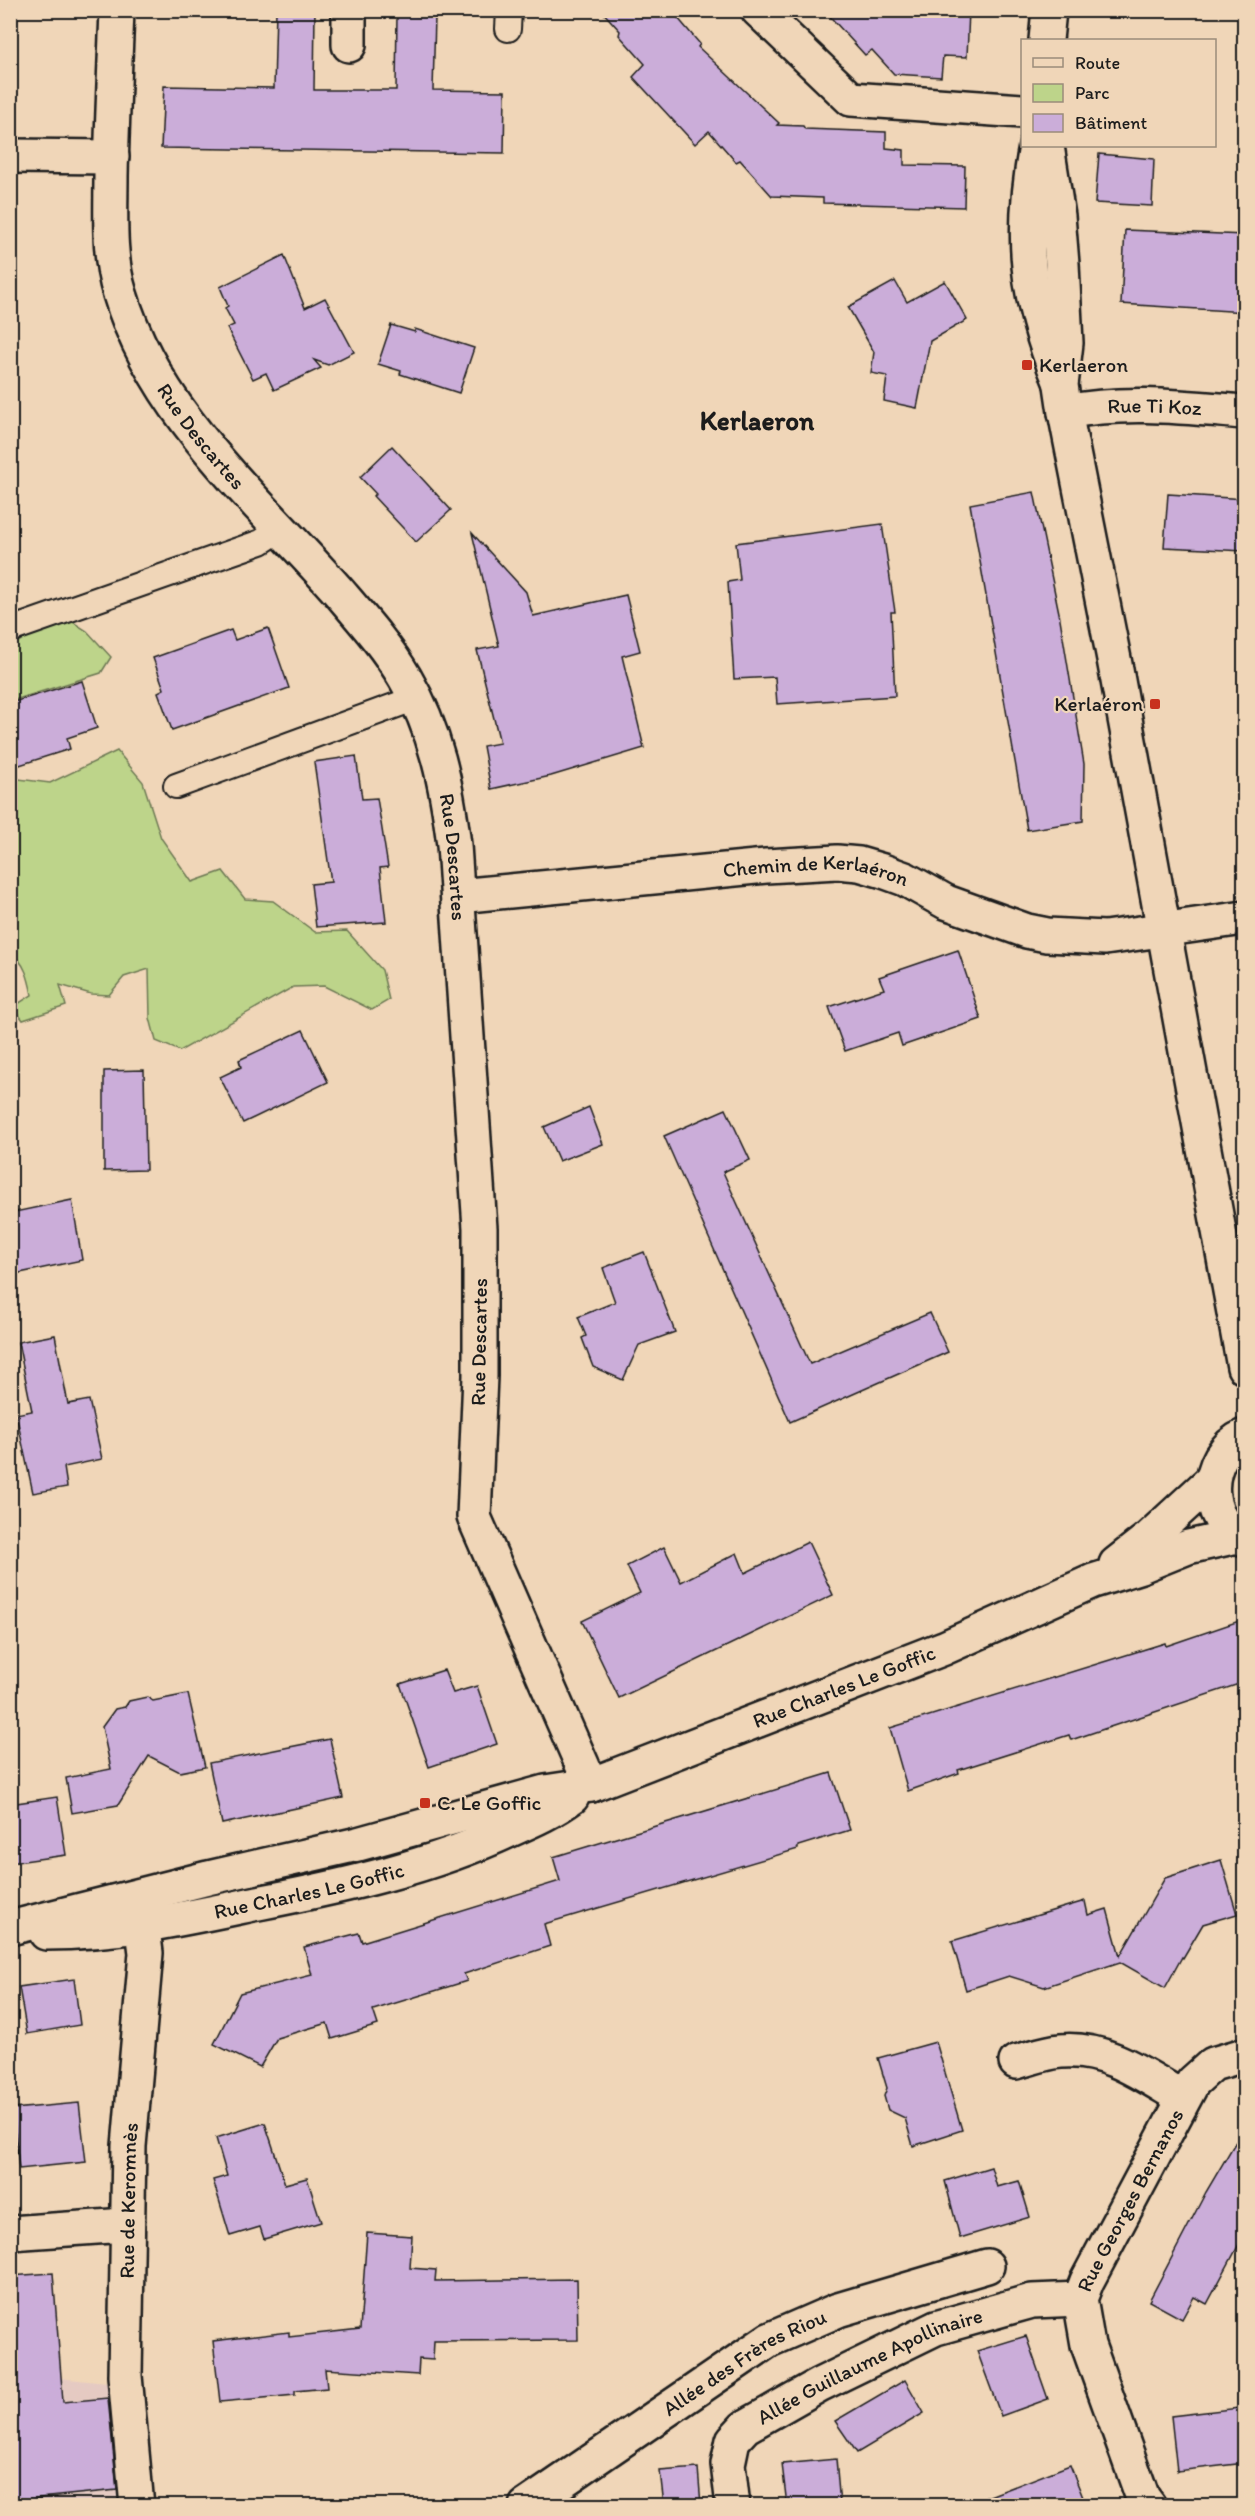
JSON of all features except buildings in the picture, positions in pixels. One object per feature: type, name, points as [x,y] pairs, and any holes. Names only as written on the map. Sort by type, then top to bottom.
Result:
[{"type":"street","name":"Rue Descartes","points":[[117,10],[111,236],[119,291],[136,339],[158,381],[181,415],[364,622],[392,658],[416,698],[436,746],[449,802],[458,896],[480,1228],[481,1364],[474,1517],[591,1785]]},
{"type":"street","points":[[349,10],[349,45]]},
{"type":"street","points":[[758,10],[851,99],[1021,111]]},
{"type":"street","points":[[1047,39],[1048,10]]},
{"type":"street","points":[[1036,147],[1027,203],[1028,270],[1036,316],[1063,399],[1114,659],[1162,931],[1245,1367]]},
{"type":"street","points":[[1047,147],[1058,216],[1065,321],[1063,399]]},
{"type":"street","points":[[10,156],[112,157]]},
{"type":"street","name":"Rue Ti Koz","points":[[1063,399],[1093,406],[1139,404],[1245,412]]},
{"type":"street","name":"Chemin de Kerlaéron","points":[[458,896],[766,866],[837,862],[859,864],[883,871],[905,879],[946,902],[1027,931],[1072,938],[1105,938],[1245,918]]},
{"type":"street","points":[[1241,1538],[1220,1516],[1213,1502],[1212,1480],[1220,1458],[1229,1446],[1245,1436]]},
{"type":"street","name":"Rue Charles Le Goffic","points":[[1093,1581],[1149,1539],[1212,1480]]},
{"type":"street","name":"Rue Charles Le Goffic","points":[[10,1933],[79,1933],[358,1844],[545,1792],[591,1785],[944,1648],[1028,1613],[1093,1581],[1141,1566],[1188,1547],[1241,1538]]},
{"type":"street","name":"Rue Charles Le Goffic","points":[[10,1928],[141,1912]]},
{"type":"street","name":"Rue de Keromnès","points":[[137,2505],[125,2376],[126,2224],[129,2146],[146,1953],[141,1912]]},
{"type":"street","name":"Rue Georges Bernanos","points":[[1016,2062],[1058,2051],[1072,2050],[1101,2054],[1183,2098]]},
{"type":"street","name":"Rue Georges Bernanos","points":[[1149,2505],[1143,2498],[1088,2345],[1080,2299],[1087,2281],[1193,2082],[1213,2064],[1245,2055]]},
{"type":"street","points":[[10,2233],[126,2224]]},
{"type":"street","name":"Allée des Frères Riou","points":[[525,2505],[769,2340],[838,2310],[987,2266]]},
{"type":"street","name":"Allée Guillaume Apollinaire","points":[[733,2505],[728,2463],[733,2440],[745,2427],[819,2385],[936,2328],[1032,2301],[1080,2299]]},
{"type":"lane","points":[[10,630],[261,542],[281,529]]},
{"type":"lane","points":[[176,786],[416,698]]},
{"type":"shaded area","points":[[10,2373],[107,2383],[120,2505],[11,2505]]},
{"type":"green space","points":[[65,617],[87,631],[111,657],[101,673],[11,701],[11,634]]},
{"type":"green space","points":[[117,751],[143,782],[161,838],[192,882],[223,871],[245,899],[273,901],[315,932],[347,931],[382,970],[389,1000],[372,1010],[324,986],[293,987],[180,1051],[156,1041],[150,1018],[149,969],[124,977],[109,995],[91,994],[60,985],[66,1006],[23,1020],[13,1007],[32,995],[23,966],[11,954],[11,778],[50,783]]},
{"type":"place","name":"Kerlaeron","points":[[1027,365]]},
{"type":"place","name":"Kerlaéron","points":[[1155,704]]},
{"type":"place","name":"C. Le Goffic","points":[[425,1803]]},
{"type":"district","name":"Kerlaeron","points":[[757,421]]}]
